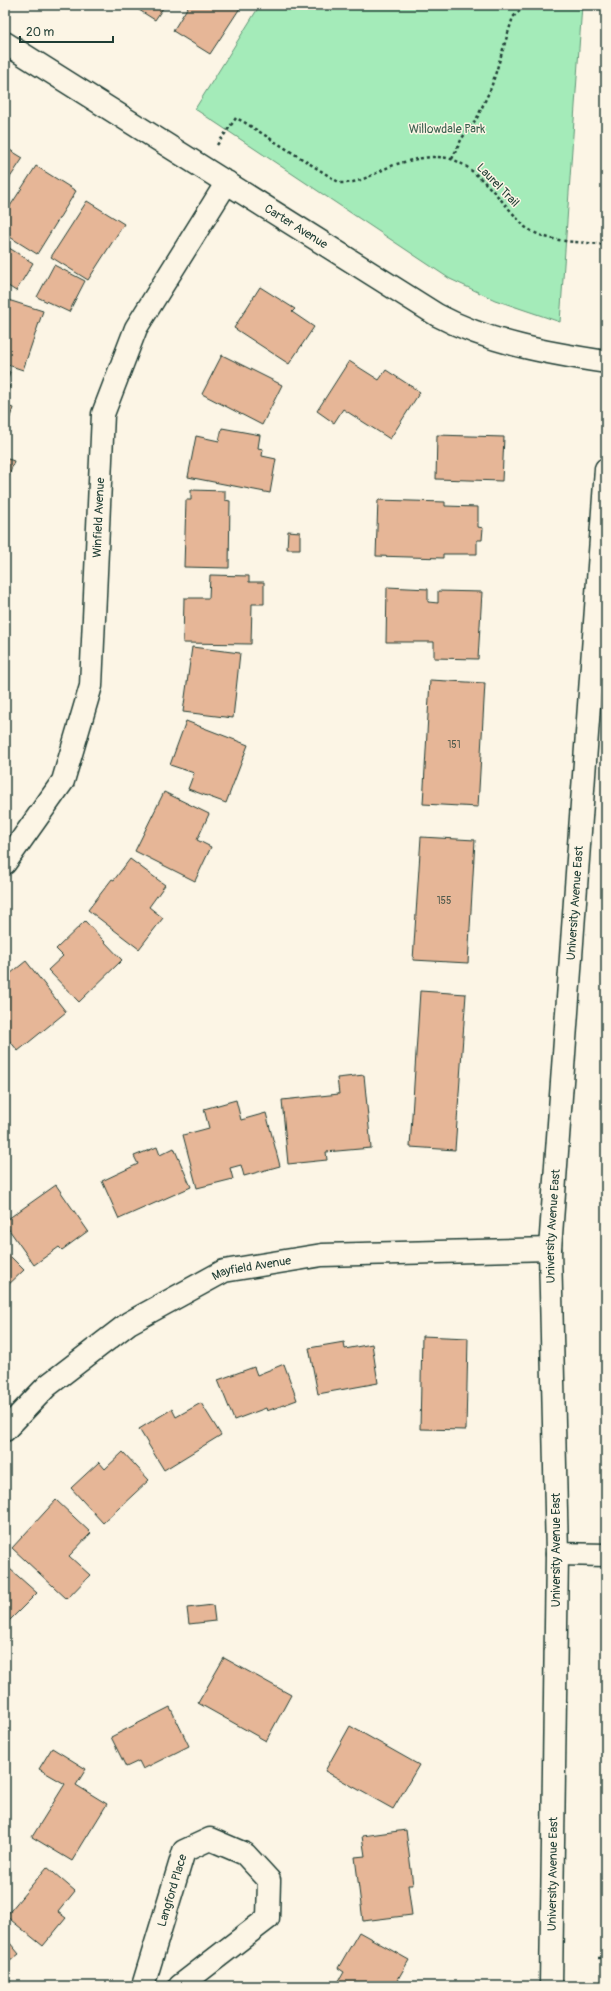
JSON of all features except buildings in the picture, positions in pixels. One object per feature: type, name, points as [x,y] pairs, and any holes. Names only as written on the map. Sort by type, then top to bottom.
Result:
[{"type":"street","name":"Carter Avenue","points":[[5,43],[437,315],[461,328],[497,341],[556,354],[606,362]]},
{"type":"street","name":"Winfield Avenue","points":[[5,863],[63,781],[91,686],[103,414],[136,328],[227,182]]},
{"type":"street","name":"University Avenue East","points":[[551,1986],[557,1554],[550,1249],[606,469]]},
{"type":"street","name":"Mayfield Avenue","points":[[5,1430],[47,1386],[129,1323],[224,1272],[322,1255],[550,1249]]},
{"type":"street","points":[[557,1554],[606,1555]]},
{"type":"street","name":"Langford Place","points":[[142,1986],[184,1851],[210,1839],[245,1854],[269,1880],[268,1918],[180,1986]]},
{"type":"path","points":[[452,159],[462,138],[477,118],[491,88],[513,17],[526,5]]},
{"type":"path","name":"Laurel Trail","points":[[217,146],[236,118],[340,183],[354,183],[396,164],[428,157],[452,159],[475,171],[525,227],[533,233],[552,240],[606,244]]},
{"type":"path","points":[[598,1958],[606,1958]]},
{"type":"green space","name":"Willowdale Park","points":[[260,5],[582,5],[560,322],[495,300],[450,279],[195,109]]}]
